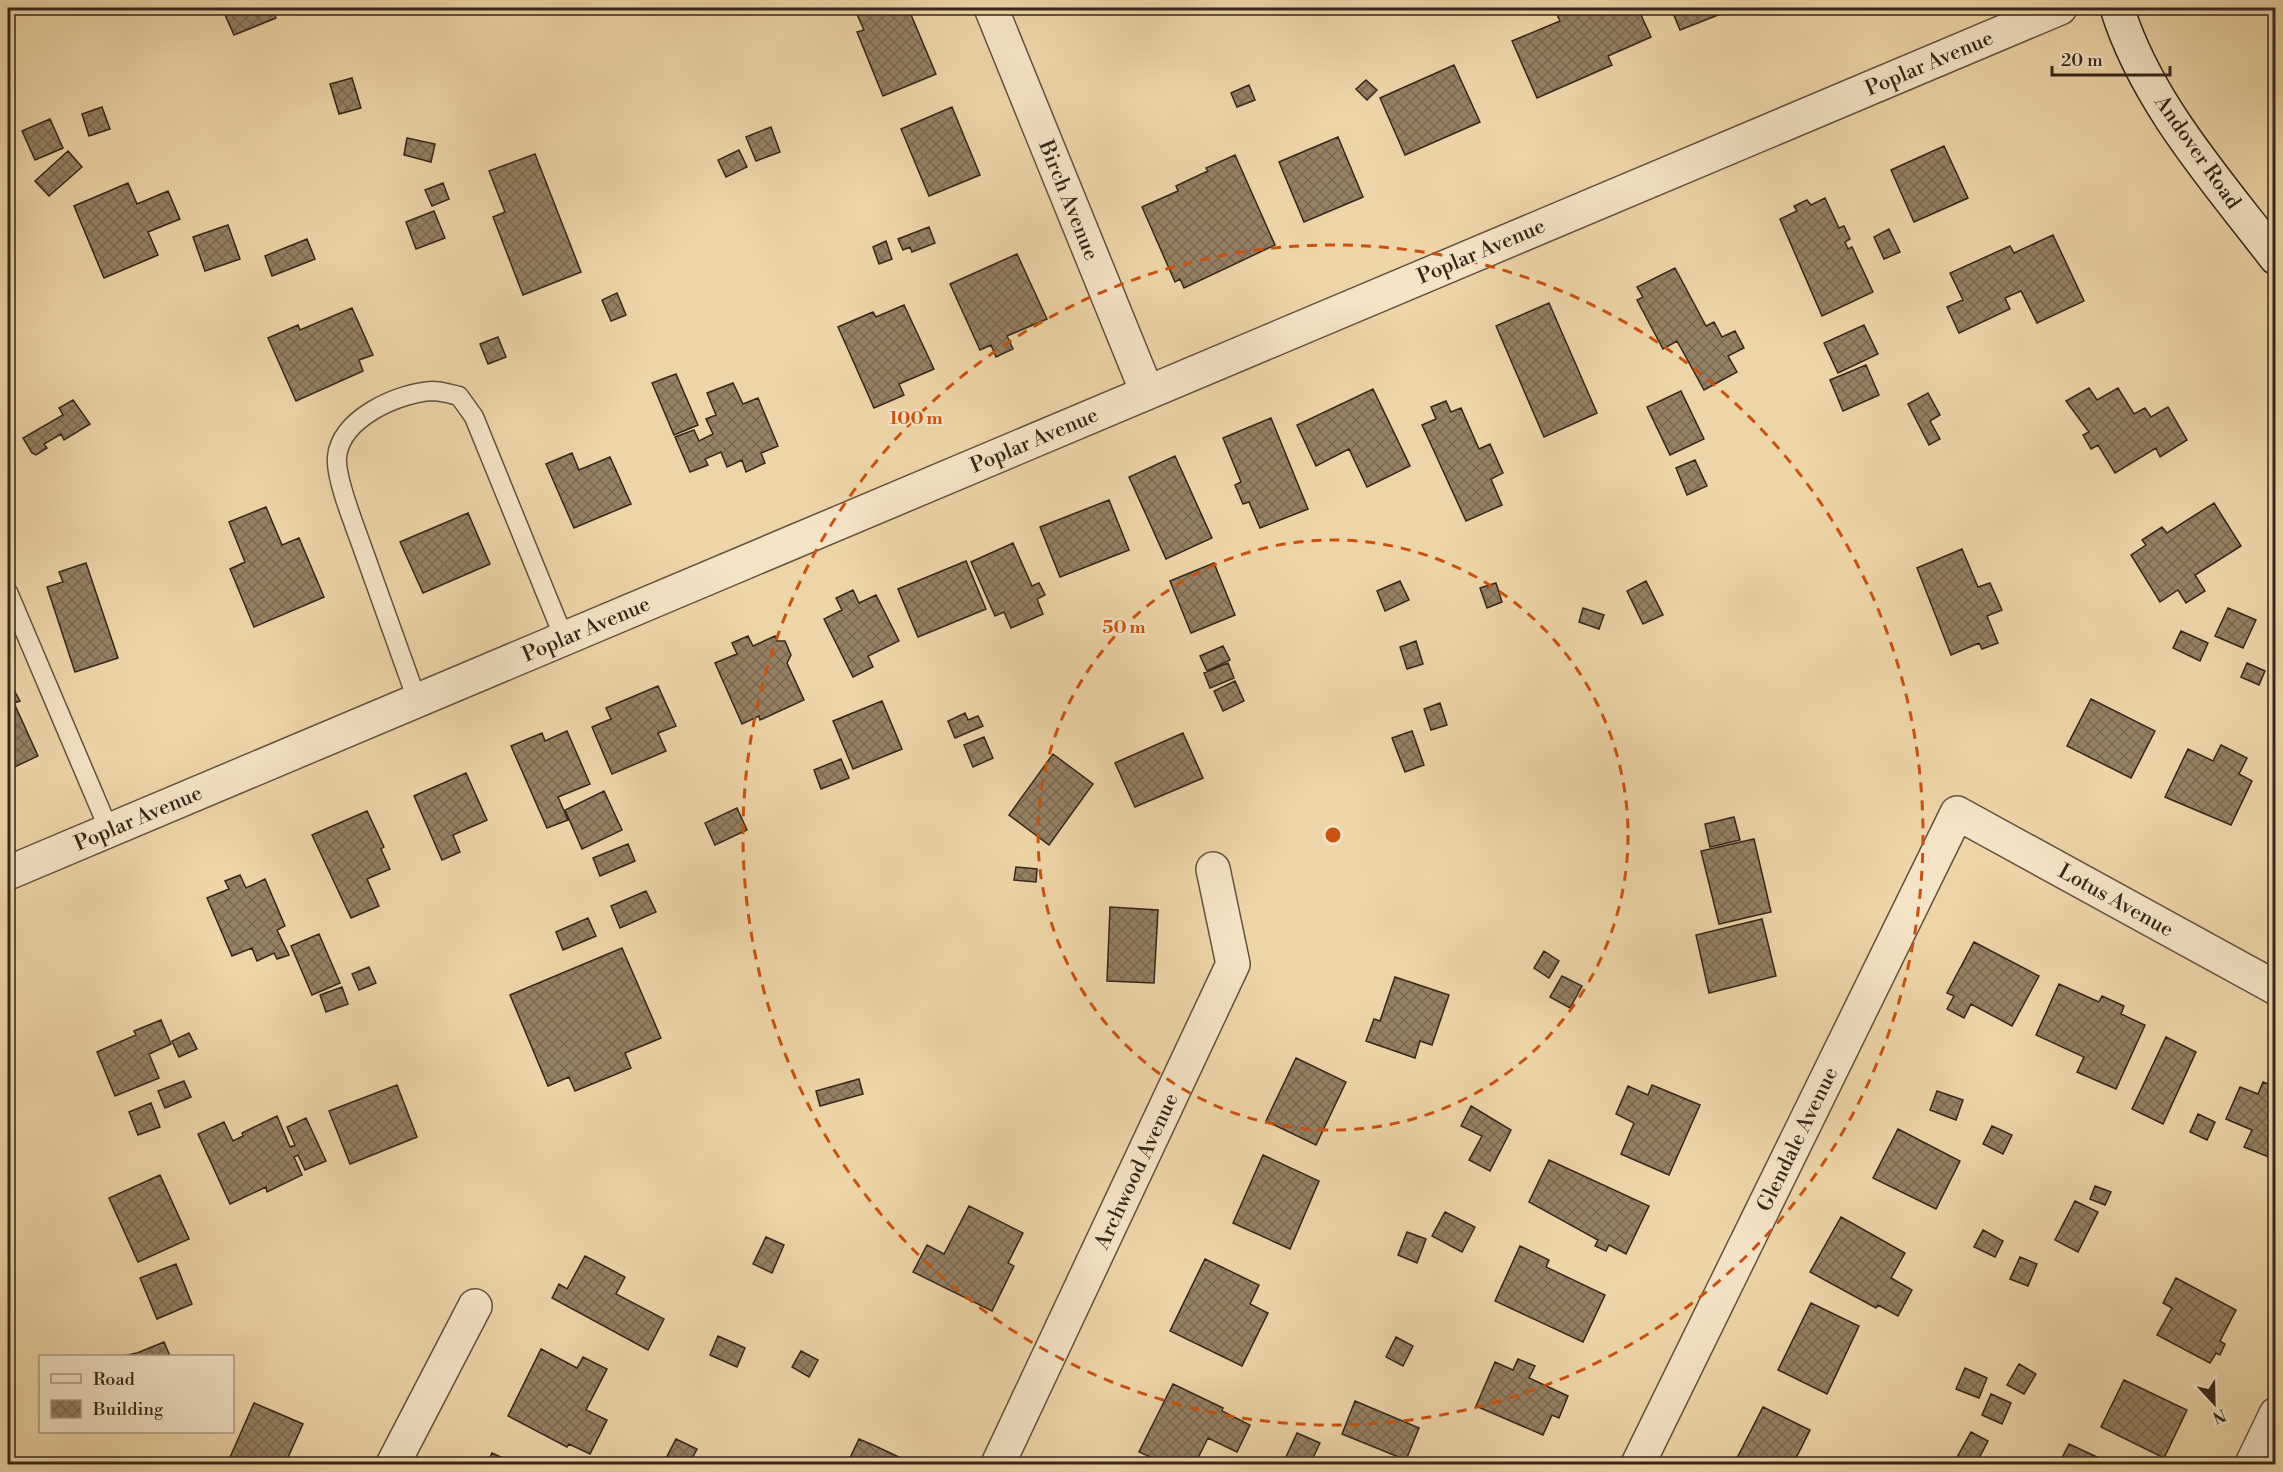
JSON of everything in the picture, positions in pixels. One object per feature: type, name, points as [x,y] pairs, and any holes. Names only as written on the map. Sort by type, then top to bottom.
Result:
[{"type":"street","name":"Birch Avenue","points":[[991,8],[1147,392]]},
{"type":"street","name":"Poplar Avenue","points":[[8,873],[2060,8]]},
{"type":"street","name":"Andover Road","points":[[2117,8],[2142,68],[2170,116],[2276,258]]},
{"type":"street","name":"Lotus Avenue","points":[[1957,813],[2276,988]]},
{"type":"street","name":"Glendale Avenue","points":[[1638,1464],[1957,813]]},
{"type":"street","name":"Archwood Avenue","points":[[998,1464],[1233,964],[1213,869]]},
{"type":"street","points":[[393,1464],[475,1306]]},
{"type":"street","points":[[2252,1464],[2276,1414]]},
{"type":"lane","points":[[417,700],[345,499],[337,457],[352,428],[363,416],[385,404],[410,394],[434,391],[459,396],[474,417],[564,639]]},
{"type":"lane","points":[[8,592],[109,830]]},
{"type":"building","points":[[222,8],[272,8],[276,18],[234,35]]},
{"type":"building","points":[[854,8],[901,8],[903,12],[909,10],[936,74],[883,96],[857,32],[864,30]]},
{"type":"building","points":[[1554,8],[1638,8],[1651,37],[1608,56],[1612,65],[1537,98],[1512,41],[1560,21]]},
{"type":"building","points":[[1671,8],[1736,8],[1680,30]]},
{"type":"building","points":[[1454,65],[1480,122],[1405,155],[1380,98]]},
{"type":"building","points":[[352,78],[361,108],[339,114],[330,84]]},
{"type":"building","points":[[1366,80],[1377,90],[1367,100],[1356,89]]},
{"type":"building","points":[[1249,85],[1255,100],[1237,107],[1231,93]]},
{"type":"building","points":[[102,107],[110,129],[89,136],[82,114]]},
{"type":"building","points":[[952,107],[980,175],[929,196],[901,129]]},
{"type":"building","points":[[50,119],[63,148],[35,160],[22,131]]},
{"type":"building","points":[[771,127],[780,152],[756,161],[746,137]]},
{"type":"building","points":[[1338,137],[1363,197],[1304,222],[1279,162]]},
{"type":"building","points":[[407,138],[435,144],[431,162],[404,155]]},
{"type":"building","points":[[1944,146],[1968,198],[1914,222],[1891,170]]},
{"type":"building","points":[[739,150],[747,167],[726,177],[718,160]]},
{"type":"building","points":[[68,151],[82,167],[49,196],[35,181]]},
{"type":"building","points":[[535,154],[581,272],[523,295],[493,217],[505,212],[489,171]]},
{"type":"building","points":[[1235,155],[1275,245],[1184,288],[1180,279],[1175,282],[1142,207],[1178,191],[1176,186],[1208,171],[1206,168]]},
{"type":"building","points":[[128,183],[137,204],[168,191],[180,219],[148,232],[158,255],[104,278],[74,206]]},
{"type":"building","points":[[443,183],[449,199],[432,206],[425,190]]},
{"type":"building","points":[[1825,198],[1839,228],[1844,226],[1850,239],[1845,242],[1848,249],[1852,247],[1873,292],[1822,316],[1780,219],[1797,211],[1794,206],[1807,200],[1811,205]]},
{"type":"building","points":[[434,211],[445,238],[416,249],[406,222]]},
{"type":"building","points":[[228,225],[240,259],[205,271],[193,237]]},
{"type":"building","points":[[929,227],[935,243],[912,252],[910,247],[903,250],[898,239]]},
{"type":"building","points":[[1889,229],[1900,252],[1884,259],[1874,237]]},
{"type":"building","points":[[2053,235],[2084,301],[2037,323],[2021,291],[2005,298],[2010,309],[1959,333],[1947,307],[1963,300],[1950,273],[2010,246],[2014,253]]},
{"type":"building","points":[[307,239],[315,259],[272,276],[265,256]]},
{"type":"building","points":[[886,241],[892,259],[879,264],[873,247]]},
{"type":"building","points":[[1017,254],[1047,319],[1007,336],[1013,349],[996,357],[991,345],[980,350],[950,284]]},
{"type":"building","points":[[1675,268],[1706,326],[1714,322],[1722,337],[1735,331],[1744,348],[1728,356],[1737,372],[1704,390],[1677,341],[1663,349],[1637,300],[1643,297],[1637,287]]},
{"type":"building","points":[[617,293],[626,315],[611,321],[602,300]]},
{"type":"building","points":[[1549,303],[1597,413],[1544,437],[1496,326]]},
{"type":"building","points":[[904,305],[934,369],[899,384],[904,395],[874,408],[838,327],[873,312],[876,317]]},
{"type":"building","points":[[352,308],[373,355],[359,360],[363,371],[296,401],[268,338],[298,325],[300,330]]},
{"type":"building","points":[[1864,325],[1878,354],[1838,373],[1824,343]]},
{"type":"building","points":[[498,337],[506,357],[488,364],[480,344]]},
{"type":"building","points":[[1866,365],[1879,395],[1843,411],[1830,380]]},
{"type":"building","points":[[676,374],[698,425],[674,435],[652,383]]},
{"type":"building","points":[[733,383],[743,404],[758,398],[778,446],[761,453],[765,463],[746,472],[742,460],[727,467],[721,452],[705,459],[708,465],[690,472],[675,437],[694,430],[699,441],[713,434],[706,419],[716,415],[707,393]]},
{"type":"building","points":[[2089,388],[2097,400],[2118,388],[2134,414],[2145,408],[2151,417],[2168,407],[2187,440],[2160,457],[2156,448],[2115,473],[2098,445],[2091,449],[2083,435],[2089,432],[2066,401]]},
{"type":"building","points":[[1373,389],[1410,466],[1367,487],[1349,449],[1316,466],[1297,425]]},
{"type":"building","points":[[1681,391],[1704,439],[1670,455],[1647,407]]},
{"type":"building","points":[[1928,393],[1940,415],[1930,421],[1940,439],[1929,445],[1908,404]]},
{"type":"building","points":[[73,400],[90,424],[64,440],[61,434],[44,444],[47,448],[36,455],[32,453],[23,438],[63,415],[59,408]]},
{"type":"building","points":[[1446,401],[1451,412],[1461,408],[1479,449],[1490,444],[1503,473],[1491,479],[1502,505],[1466,521],[1422,425],[1436,419],[1431,407]]},
{"type":"building","points":[[1271,418],[1308,509],[1260,528],[1249,502],[1243,504],[1235,485],[1241,482],[1223,438]]},
{"type":"building","points":[[572,453],[579,470],[610,457],[631,504],[574,528],[546,464]]},
{"type":"building","points":[[1175,456],[1212,538],[1166,559],[1129,477]]},
{"type":"building","points":[[1695,460],[1707,486],[1687,495],[1676,468]]},
{"type":"building","points":[[1109,500],[1129,550],[1060,577],[1040,527]]},
{"type":"building","points":[[2214,503],[2241,546],[2195,575],[2205,591],[2186,603],[2178,590],[2160,602],[2131,555],[2146,545],[2142,540],[2162,527],[2167,533]]},
{"type":"building","points":[[266,507],[282,545],[299,538],[324,597],[254,627],[230,569],[245,562],[229,522]]},
{"type":"building","points":[[468,513],[490,564],[423,593],[400,542]]},
{"type":"building","points":[[1013,543],[1032,586],[1039,583],[1045,595],[1037,599],[1043,614],[1011,628],[1004,612],[995,616],[971,562]]},
{"type":"building","points":[[1962,549],[1978,587],[1990,583],[2002,610],[1987,616],[1998,643],[1982,649],[1979,643],[1951,655],[1917,568]]},
{"type":"building","points":[[966,561],[986,609],[918,637],[898,589]]},
{"type":"building","points":[[86,563],[118,658],[75,672],[47,587],[63,582],[59,572]]},
{"type":"building","points":[[1214,563],[1235,615],[1191,633],[1170,581]]},
{"type":"building","points":[[1400,581],[1409,600],[1385,611],[1377,591]]},
{"type":"building","points":[[1646,581],[1663,615],[1643,624],[1627,591]]},
{"type":"building","points":[[1496,583],[1502,602],[1487,608],[1480,588]]},
{"type":"building","points":[[853,590],[859,603],[876,595],[899,641],[868,656],[873,667],[853,677],[824,619],[842,610],[836,598]]},
{"type":"building","points":[[1583,608],[1604,615],[1599,629],[1579,622]]},
{"type":"building","points":[[2228,608],[2256,620],[2243,648],[2215,636]]},
{"type":"building","points":[[2181,631],[2208,643],[2200,661],[2173,648]]},
{"type":"building","points":[[748,636],[753,646],[775,636],[777,641],[785,641],[791,655],[787,663],[804,700],[760,720],[759,716],[742,724],[715,663],[737,654],[732,643]]},
{"type":"building","points":[[1416,641],[1423,664],[1407,669],[1400,647]]},
{"type":"building","points":[[1223,646],[1230,660],[1207,671],[1200,656]]},
{"type":"building","points":[[1228,663],[1234,678],[1210,688],[1204,673]]},
{"type":"building","points":[[2247,663],[2265,671],[2259,685],[2241,677]]},
{"type":"building","points":[[1235,681],[1244,701],[1223,711],[1214,691]]},
{"type":"building","points":[[658,686],[676,726],[658,733],[666,751],[612,774],[592,727],[611,719],[606,708]]},
{"type":"building","points":[[8,689],[10,694],[15,692],[20,701],[14,703],[38,756],[8,770]]},
{"type":"building","points":[[2091,699],[2155,731],[2131,778],[2067,746]]},
{"type":"building","points":[[882,701],[902,749],[853,769],[833,721]]},
{"type":"building","points":[[1440,703],[1447,725],[1431,730],[1424,709]]},
{"type":"building","points":[[965,713],[968,720],[978,716],[983,726],[955,738],[948,721]]},
{"type":"building","points":[[567,731],[590,784],[558,797],[568,820],[547,828],[511,746],[542,733],[545,741]]},
{"type":"building","points":[[1412,731],[1424,765],[1405,772],[1392,738]]},
{"type":"building","points":[[1183,733],[1203,778],[1135,807],[1115,763]]},
{"type":"building","points":[[984,737],[993,758],[973,767],[964,745]]},
{"type":"building","points":[[2221,745],[2247,758],[2239,774],[2252,781],[2231,825],[2165,797],[2188,749],[2213,761]]},
{"type":"building","points":[[1053,754],[1093,784],[1049,845],[1009,815]]},
{"type":"building","points":[[841,759],[849,778],[821,789],[814,770]]},
{"type":"building","points":[[466,773],[487,820],[453,835],[460,852],[442,860],[414,796]]},
{"type":"building","points":[[604,791],[622,830],[582,849],[565,810]]},
{"type":"building","points":[[737,808],[747,830],[715,845],[705,823]]},
{"type":"building","points":[[367,811],[384,847],[381,849],[390,869],[367,879],[379,906],[351,918],[312,835]]},
{"type":"building","points":[[1734,817],[1740,840],[1710,847],[1705,824]]},
{"type":"building","points":[[1754,839],[1771,912],[1719,924],[1701,851]]},
{"type":"building","points":[[628,844],[635,861],[600,876],[593,858]]},
{"type":"building","points":[[1016,867],[1037,869],[1036,882],[1014,880]]},
{"type":"building","points":[[240,875],[246,888],[265,879],[285,926],[277,930],[289,955],[277,959],[274,953],[257,961],[252,948],[232,956],[207,898],[229,889],[225,881]]},
{"type":"building","points":[[646,891],[656,912],[620,928],[611,906]]},
{"type":"building","points":[[1110,907],[1158,910],[1154,983],[1107,981]]},
{"type":"building","points":[[588,918],[596,936],[563,950],[556,932]]},
{"type":"building","points":[[1762,919],[1776,976],[1709,993],[1696,935]]},
{"type":"building","points":[[319,934],[340,983],[312,995],[291,946]]},
{"type":"building","points":[[1974,942],[2039,976],[2012,1026],[1971,1004],[1964,1018],[1947,1009],[1954,996],[1947,993]]},
{"type":"building","points":[[622,948],[661,1038],[625,1053],[631,1068],[575,1091],[569,1077],[548,1086],[510,995]]},
{"type":"building","points":[[1544,951],[1559,961],[1549,978],[1534,968]]},
{"type":"building","points":[[369,967],[376,983],[359,990],[352,974]]},
{"type":"building","points":[[1562,976],[1582,986],[1570,1008],[1550,997]]},
{"type":"building","points":[[1395,977],[1449,995],[1432,1045],[1420,1041],[1415,1058],[1366,1041],[1374,1019],[1380,1021]]},
{"type":"building","points":[[2059,984],[2099,1002],[2102,996],[2124,1006],[2121,1014],[2145,1025],[2116,1089],[2077,1072],[2084,1057],[2036,1035]]},
{"type":"building","points":[[342,987],[348,1004],[326,1012],[320,995]]},
{"type":"building","points":[[161,1020],[171,1044],[149,1054],[159,1078],[115,1096],[97,1052],[136,1035],[134,1031]]},
{"type":"building","points":[[189,1033],[197,1049],[179,1057],[172,1041]]},
{"type":"building","points":[[2166,1037],[2196,1052],[2163,1124],[2132,1109]]},
{"type":"building","points":[[1296,1058],[1346,1082],[1316,1145],[1266,1121]]},
{"type":"building","points":[[859,1079],[863,1094],[820,1106],[816,1091]]},
{"type":"building","points":[[184,1081],[191,1097],[165,1108],[158,1091]]},
{"type":"building","points":[[2263,1082],[2276,1087],[2276,1160],[2244,1147],[2252,1130],[2226,1119],[2240,1087],[2258,1094]]},
{"type":"building","points":[[397,1085],[417,1137],[350,1164],[329,1111]]},
{"type":"building","points":[[1652,1085],[1700,1105],[1669,1175],[1621,1154],[1634,1123],[1616,1114],[1628,1086],[1648,1095]]},
{"type":"building","points":[[1937,1091],[1963,1100],[1956,1120],[1930,1110]]},
{"type":"building","points":[[151,1103],[160,1127],[138,1135],[129,1112]]},
{"type":"building","points":[[1471,1106],[1511,1130],[1490,1171],[1469,1160],[1482,1136],[1461,1126]]},
{"type":"building","points":[[2198,1114],[2215,1122],[2207,1140],[2190,1132]]},
{"type":"building","points":[[277,1116],[290,1147],[295,1145],[287,1127],[306,1118],[326,1161],[305,1170],[298,1155],[294,1157],[302,1175],[267,1192],[266,1187],[230,1204],[198,1134],[224,1122],[233,1141],[243,1136],[242,1133]]},
{"type":"building","points":[[1992,1126],[2012,1135],[2003,1154],[1983,1144]]},
{"type":"building","points":[[1898,1129],[1960,1161],[1936,1209],[1873,1178]]},
{"type":"building","points":[[1263,1155],[1319,1181],[1290,1249],[1233,1223]]},
{"type":"building","points":[[1549,1160],[1649,1206],[1626,1254],[1609,1245],[1606,1251],[1595,1246],[1598,1240],[1529,1202]]},
{"type":"building","points":[[160,1175],[189,1239],[138,1262],[109,1198]]},
{"type":"building","points":[[2095,1186],[2111,1192],[2105,1205],[2090,1199]]},
{"type":"building","points":[[2075,1201],[2098,1212],[2078,1252],[2055,1240]]},
{"type":"building","points":[[969,1206],[1023,1233],[1008,1263],[1014,1266],[992,1311],[913,1272],[927,1245],[944,1254]]},
{"type":"building","points":[[1445,1212],[1475,1227],[1462,1252],[1432,1236]]},
{"type":"building","points":[[1841,1217],[1905,1253],[1891,1278],[1912,1290],[1898,1316],[1878,1305],[1876,1308],[1810,1272]]},
{"type":"building","points":[[1983,1230],[2003,1241],[1995,1257],[1974,1247]]},
{"type":"building","points":[[1407,1232],[1426,1239],[1417,1263],[1398,1255]]},
{"type":"building","points":[[766,1237],[784,1245],[772,1273],[753,1264]]},
{"type":"building","points":[[1520,1246],[1549,1260],[1546,1267],[1605,1295],[1583,1342],[1495,1301]]},
{"type":"building","points":[[585,1256],[625,1277],[616,1294],[664,1319],[648,1350],[552,1298],[559,1284],[567,1289]]},
{"type":"building","points":[[2020,1257],[2037,1264],[2028,1286],[2010,1279]]},
{"type":"building","points":[[1205,1259],[1259,1285],[1250,1304],[1268,1313],[1242,1366],[1170,1331]]},
{"type":"building","points":[[176,1264],[192,1304],[157,1319],[140,1278]]},
{"type":"building","points":[[2176,1278],[2236,1310],[2220,1341],[2225,1344],[2220,1355],[2216,1353],[2210,1363],[2157,1335],[2172,1308],[2163,1303]]},
{"type":"building","points":[[1811,1303],[1859,1326],[1827,1394],[1778,1370]]},
{"type":"building","points":[[718,1336],[745,1348],[737,1367],[710,1355]]},
{"type":"building","points":[[1396,1337],[1413,1346],[1403,1366],[1386,1357]]},
{"type":"building","points":[[164,1342],[170,1355],[128,1355]]},
{"type":"building","points":[[541,1349],[577,1368],[583,1357],[607,1369],[586,1410],[607,1420],[590,1454],[569,1444],[567,1447],[508,1416]]},
{"type":"building","points":[[801,1351],[818,1360],[809,1377],[792,1367]]},
{"type":"building","points":[[1518,1359],[1535,1366],[1529,1378],[1568,1396],[1559,1418],[1552,1415],[1543,1435],[1476,1406],[1495,1362],[1513,1370]]},
{"type":"building","points":[[2019,1364],[2036,1374],[2024,1394],[2007,1385]]},
{"type":"building","points":[[1965,1368],[1987,1378],[1979,1398],[1956,1389]]},
{"type":"building","points":[[2124,1380],[2187,1410],[2164,1458],[2101,1427]]},
{"type":"building","points":[[1173,1384],[1223,1408],[1222,1411],[1250,1425],[1237,1452],[1208,1438],[1195,1464],[1166,1464],[1139,1452]]},
{"type":"building","points":[[1991,1394],[2011,1403],[2002,1424],[1982,1415]]},
{"type":"building","points":[[1355,1401],[1419,1428],[1406,1460],[1342,1434]]},
{"type":"building","points":[[254,1403],[303,1424],[285,1464],[227,1464]]},
{"type":"building","points":[[1763,1407],[1810,1430],[1793,1464],[1734,1464]]},
{"type":"building","points":[[1971,1432],[1988,1441],[1976,1464],[1962,1464],[1955,1461]]},
{"type":"building","points":[[1297,1433],[1320,1443],[1310,1464],[1298,1464],[1285,1459]]},
{"type":"building","points":[[676,1439],[697,1449],[689,1464],[663,1464]]},
{"type":"building","points":[[859,1439],[873,1445],[914,1464],[847,1464]]},
{"type":"building","points":[[2069,1444],[2112,1464],[2059,1464]]},
{"type":"building","points":[[492,1453],[516,1464],[487,1464]]}]
